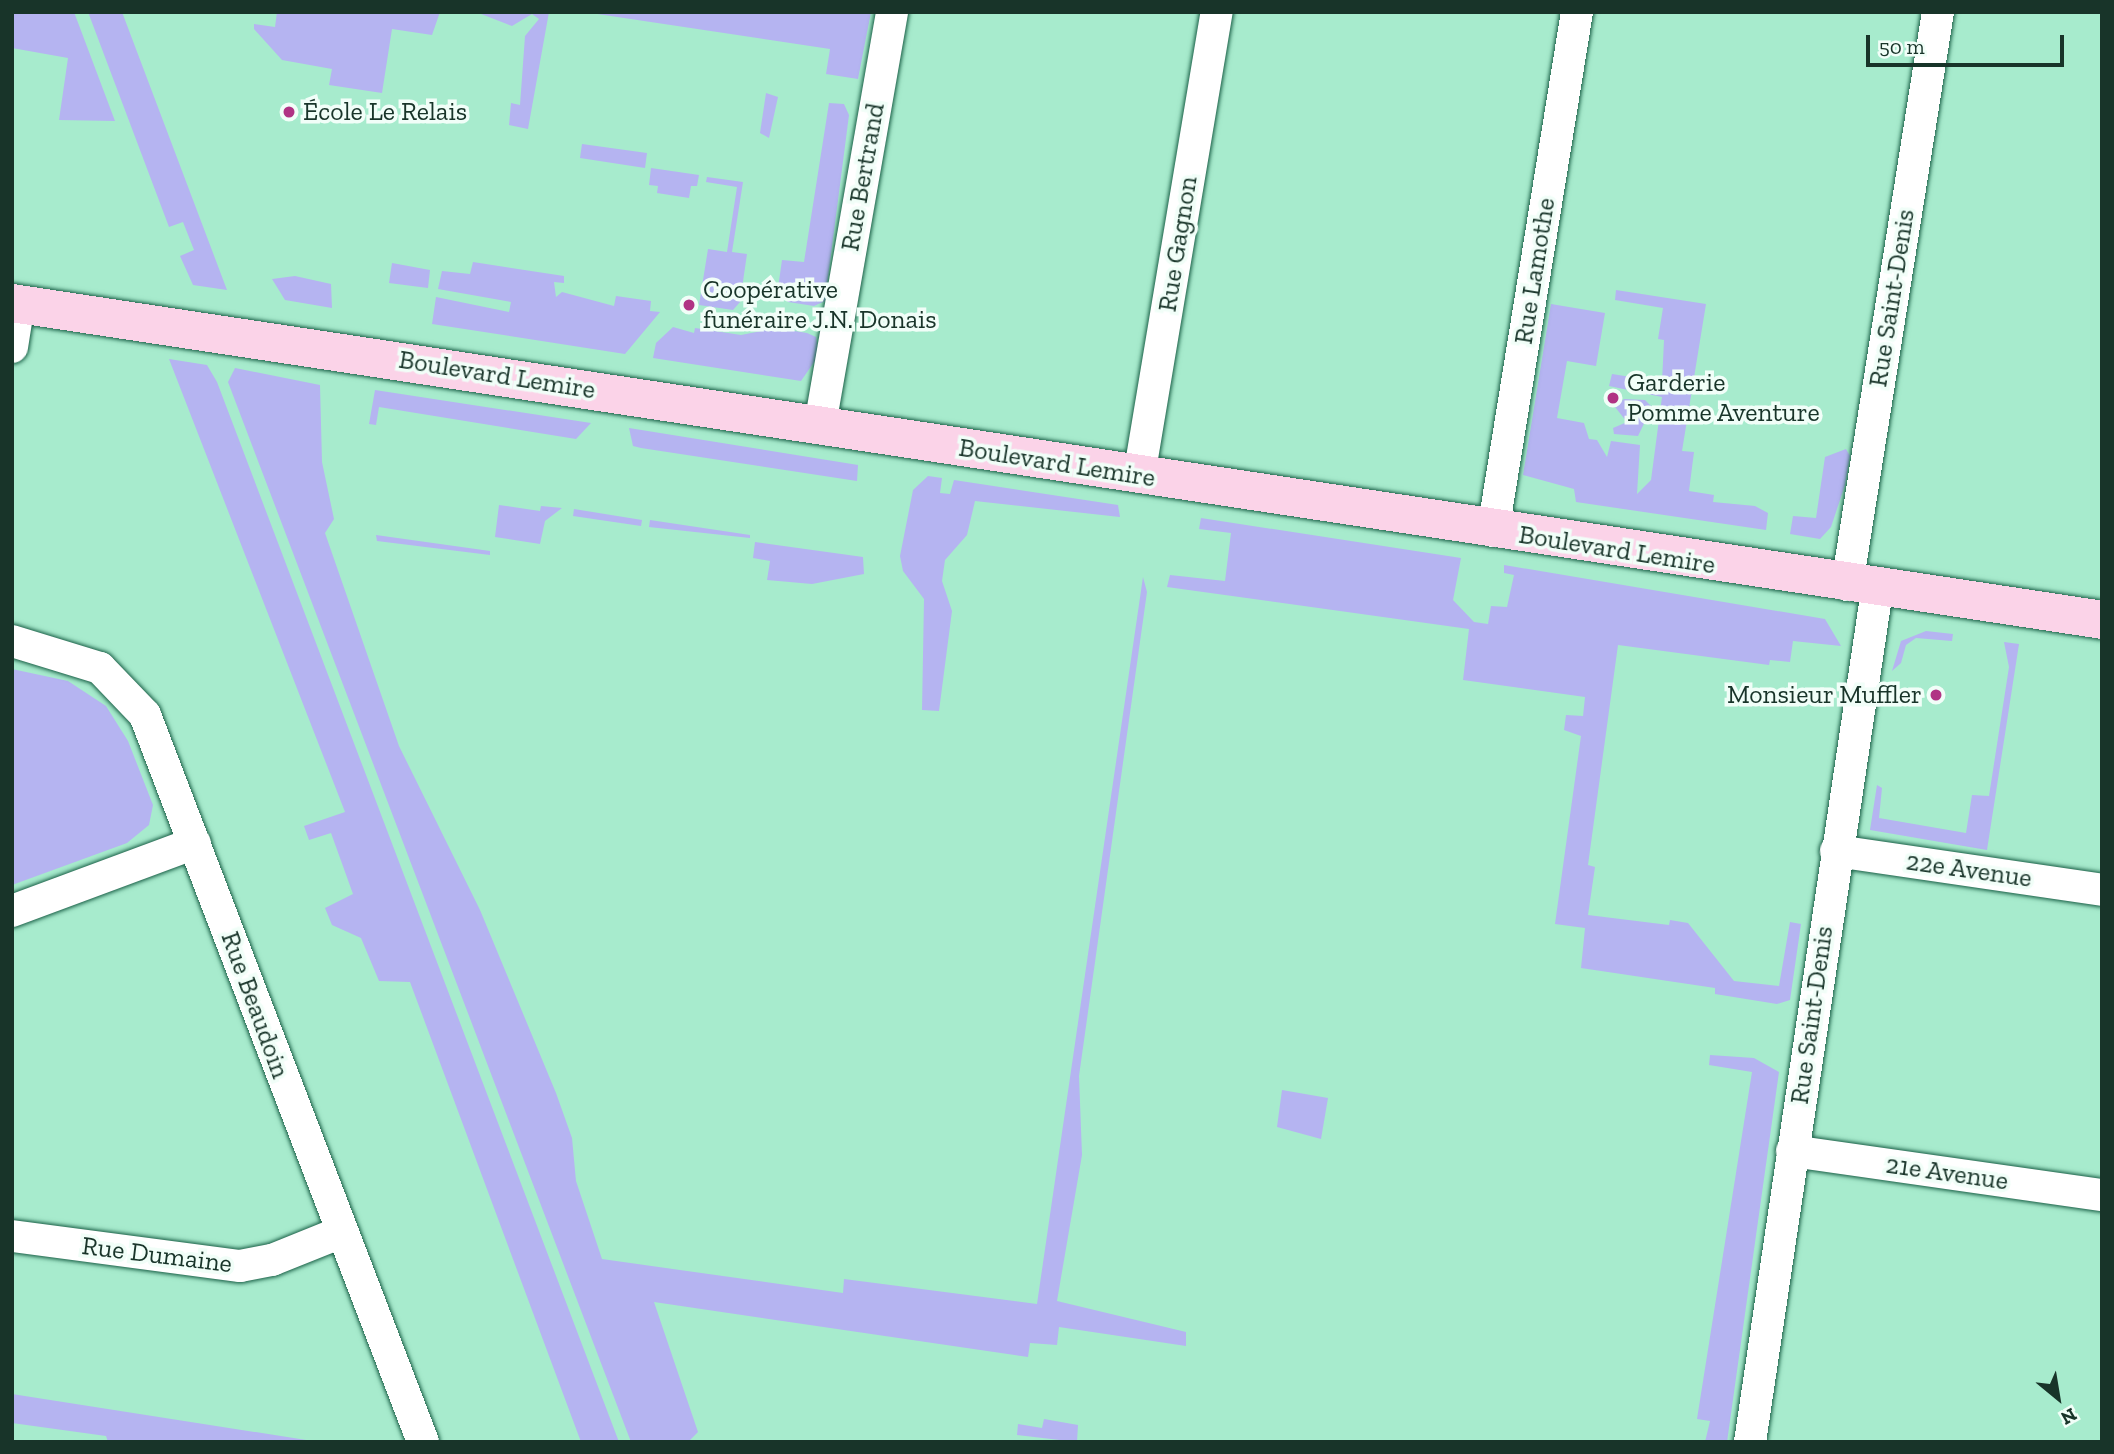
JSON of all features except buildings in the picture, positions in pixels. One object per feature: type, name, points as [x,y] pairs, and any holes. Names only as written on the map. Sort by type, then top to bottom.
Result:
[{"type":"main road","name":"Boulevard Lemire","points":[[15,303],[820,425],[1493,531],[2102,620]]},
{"type":"street","name":"Rue Bertrand","points":[[820,425],[892,12]]},
{"type":"street","name":"Rue Gagnon","points":[[1139,476],[1217,12]]},
{"type":"street","name":"Rue Lamothe","points":[[1493,531],[1577,12]]},
{"type":"street","name":"Rue Saint-Denis","points":[[1750,1442],[1836,851],[1862,587],[1938,12]]},
{"type":"street","points":[[12,347],[15,303]]},
{"type":"street","name":"Rue Beaudoin","points":[[12,641],[86,660],[126,689],[151,727],[339,1233],[423,1442]]},
{"type":"street","points":[[12,911],[195,843]]},
{"type":"street","name":"22e Avenue","points":[[1836,851],[2102,890]]},
{"type":"street","name":"21e Avenue","points":[[1792,1151],[2102,1195]]},
{"type":"street","name":"Rue Dumaine","points":[[12,1237],[240,1266],[272,1260],[339,1233]]},
{"type":"shaded area","points":[[12,12],[74,12],[115,121],[59,120],[68,58],[12,48]]},
{"type":"shaded area","points":[[88,12],[122,12],[227,290],[193,285],[180,256],[194,250],[183,222],[169,227]]},
{"type":"shaded area","points":[[277,12],[440,12],[432,35],[392,29],[382,93],[329,85],[332,69],[282,60],[254,29],[254,24],[275,27]]},
{"type":"shaded area","points":[[476,12],[549,12],[528,129],[509,125],[511,103],[520,105],[525,36],[539,19],[532,14],[512,26]]},
{"type":"shaded area","points":[[584,12],[871,12],[858,79],[826,74],[830,49]]},
{"type":"shaded area","points":[[766,93],[778,97],[769,138],[760,133]]},
{"type":"shaded area","points":[[829,103],[844,104],[849,115],[825,301],[814,306],[788,302],[778,288],[782,260],[804,262]]},
{"type":"shaded area","points":[[582,144],[647,153],[645,168],[580,158]]},
{"type":"shaded area","points":[[651,168],[699,175],[697,186],[691,186],[689,198],[657,193],[658,186],[649,185]]},
{"type":"shaded area","points":[[707,177],[743,182],[732,252],[747,254],[740,302],[733,310],[699,305],[708,249],[727,252],[737,187],[706,182]]},
{"type":"shaded area","points":[[473,262],[564,276],[564,283],[554,282],[556,297],[562,292],[614,306],[616,296],[651,301],[650,311],[660,312],[625,354],[432,324],[436,297],[509,312],[511,302],[438,289],[442,271],[470,274]]},
{"type":"shaded area","points":[[392,263],[430,270],[428,288],[389,283]]},
{"type":"shaded area","points":[[295,276],[331,284],[332,308],[285,300],[272,279]]},
{"type":"shaded area","points":[[1616,290],[1706,304],[1682,451],[1694,452],[1689,491],[1714,495],[1713,502],[1755,506],[1768,513],[1766,530],[1576,502],[1574,489],[1523,475],[1551,304],[1605,313],[1596,366],[1567,361],[1557,418],[1584,423],[1589,439],[1597,440],[1607,457],[1611,441],[1640,445],[1637,494],[1651,480],[1662,397],[1609,386],[1612,374],[1662,382],[1664,340],[1658,339],[1663,308],[1615,300]]},
{"type":"shaded area","points":[[673,327],[694,333],[695,328],[741,335],[776,328],[807,333],[816,337],[819,355],[801,381],[653,358],[656,343]]},
{"type":"shaded area","points":[[169,359],[207,365],[217,382],[619,1442],[581,1442],[410,982],[379,981],[361,938],[332,925],[325,908],[353,894],[331,833],[309,840],[304,826],[345,812]]},
{"type":"shaded area","points":[[235,368],[320,385],[322,462],[334,519],[325,533],[399,746],[480,910],[556,1093],[572,1138],[576,1181],[602,1259],[843,1293],[844,1279],[1037,1304],[1143,577],[1147,592],[1079,1076],[1082,1155],[1057,1301],[1186,1332],[1186,1346],[1059,1327],[1057,1345],[1030,1343],[1028,1357],[654,1302],[698,1432],[688,1442],[631,1442],[228,382]]},
{"type":"shaded area","points":[[375,390],[591,423],[576,439],[379,407],[376,425],[369,424]]},
{"type":"shaded area","points":[[1624,399],[1645,400],[1652,407],[1638,436],[1614,434],[1613,428],[1627,422],[1615,407]]},
{"type":"shaded area","points":[[629,428],[858,465],[857,481],[641,448],[633,446]]},
{"type":"shaded area","points":[[1846,449],[1850,456],[1845,485],[1831,527],[1820,539],[1790,534],[1793,516],[1816,518],[1825,457]]},
{"type":"shaded area","points":[[928,476],[942,478],[940,493],[950,494],[954,480],[1118,505],[1120,517],[975,501],[967,535],[945,560],[942,581],[952,611],[939,711],[922,710],[924,599],[903,571],[900,556],[913,490]]},
{"type":"shaded area","points":[[499,505],[540,511],[541,506],[562,508],[545,521],[540,544],[495,537]]},
{"type":"shaded area","points":[[574,509],[642,520],[641,526],[573,516]]},
{"type":"shaded area","points":[[1201,518],[1461,558],[1453,600],[1474,622],[1488,624],[1491,606],[1507,607],[1514,575],[1504,573],[1504,565],[1825,619],[1841,646],[1793,641],[1790,662],[1770,660],[1769,665],[1618,645],[1588,865],[1595,867],[1588,915],[1669,925],[1670,920],[1688,923],[1734,981],[1779,986],[1790,922],[1801,924],[1790,1000],[1777,1004],[1715,994],[1715,988],[1581,968],[1585,928],[1555,924],[1581,736],[1564,730],[1566,715],[1583,716],[1585,697],[1463,680],[1469,629],[1167,587],[1170,575],[1225,581],[1231,533],[1199,529]]},
{"type":"shaded area","points":[[650,520],[750,535],[750,538],[649,527]]},
{"type":"shaded area","points":[[376,535],[490,551],[490,555],[377,541]]},
{"type":"shaded area","points":[[755,542],[863,557],[864,574],[812,584],[767,580],[770,561],[753,558]]},
{"type":"shaded area","points":[[1926,631],[1953,634],[1952,641],[1916,638],[1906,645],[1901,663],[1892,671],[1901,641]]},
{"type":"shaded area","points":[[2004,642],[2019,644],[1987,850],[1870,830],[1877,785],[1882,788],[1879,818],[1966,833],[1972,795],[1989,796],[2009,667]]},
{"type":"shaded area","points":[[12,669],[68,681],[106,706],[128,741],[153,805],[149,825],[127,843],[12,885]]},
{"type":"shaded area","points":[[1710,1055],[1754,1058],[1779,1072],[1727,1442],[1705,1442],[1710,1421],[1697,1419],[1752,1072],[1709,1065]]},
{"type":"shaded area","points":[[1282,1090],[1328,1098],[1321,1139],[1277,1127]]},
{"type":"shaded area","points":[[12,1394],[319,1442],[108,1442],[106,1436],[12,1423]]},
{"type":"shaded area","points":[[1044,1419],[1078,1425],[1077,1442],[1017,1435],[1018,1424],[1042,1428]]},
{"type":"place","name":"École Le Relais","points":[[289,112]]},
{"type":"place","name":"Coopérative funéraire J.N. Donais","points":[[689,305]]},
{"type":"place","name":"Garderie Pomme Aventure","points":[[1613,398]]},
{"type":"place","name":"Monsieur Muffler","points":[[1936,695]]}]
